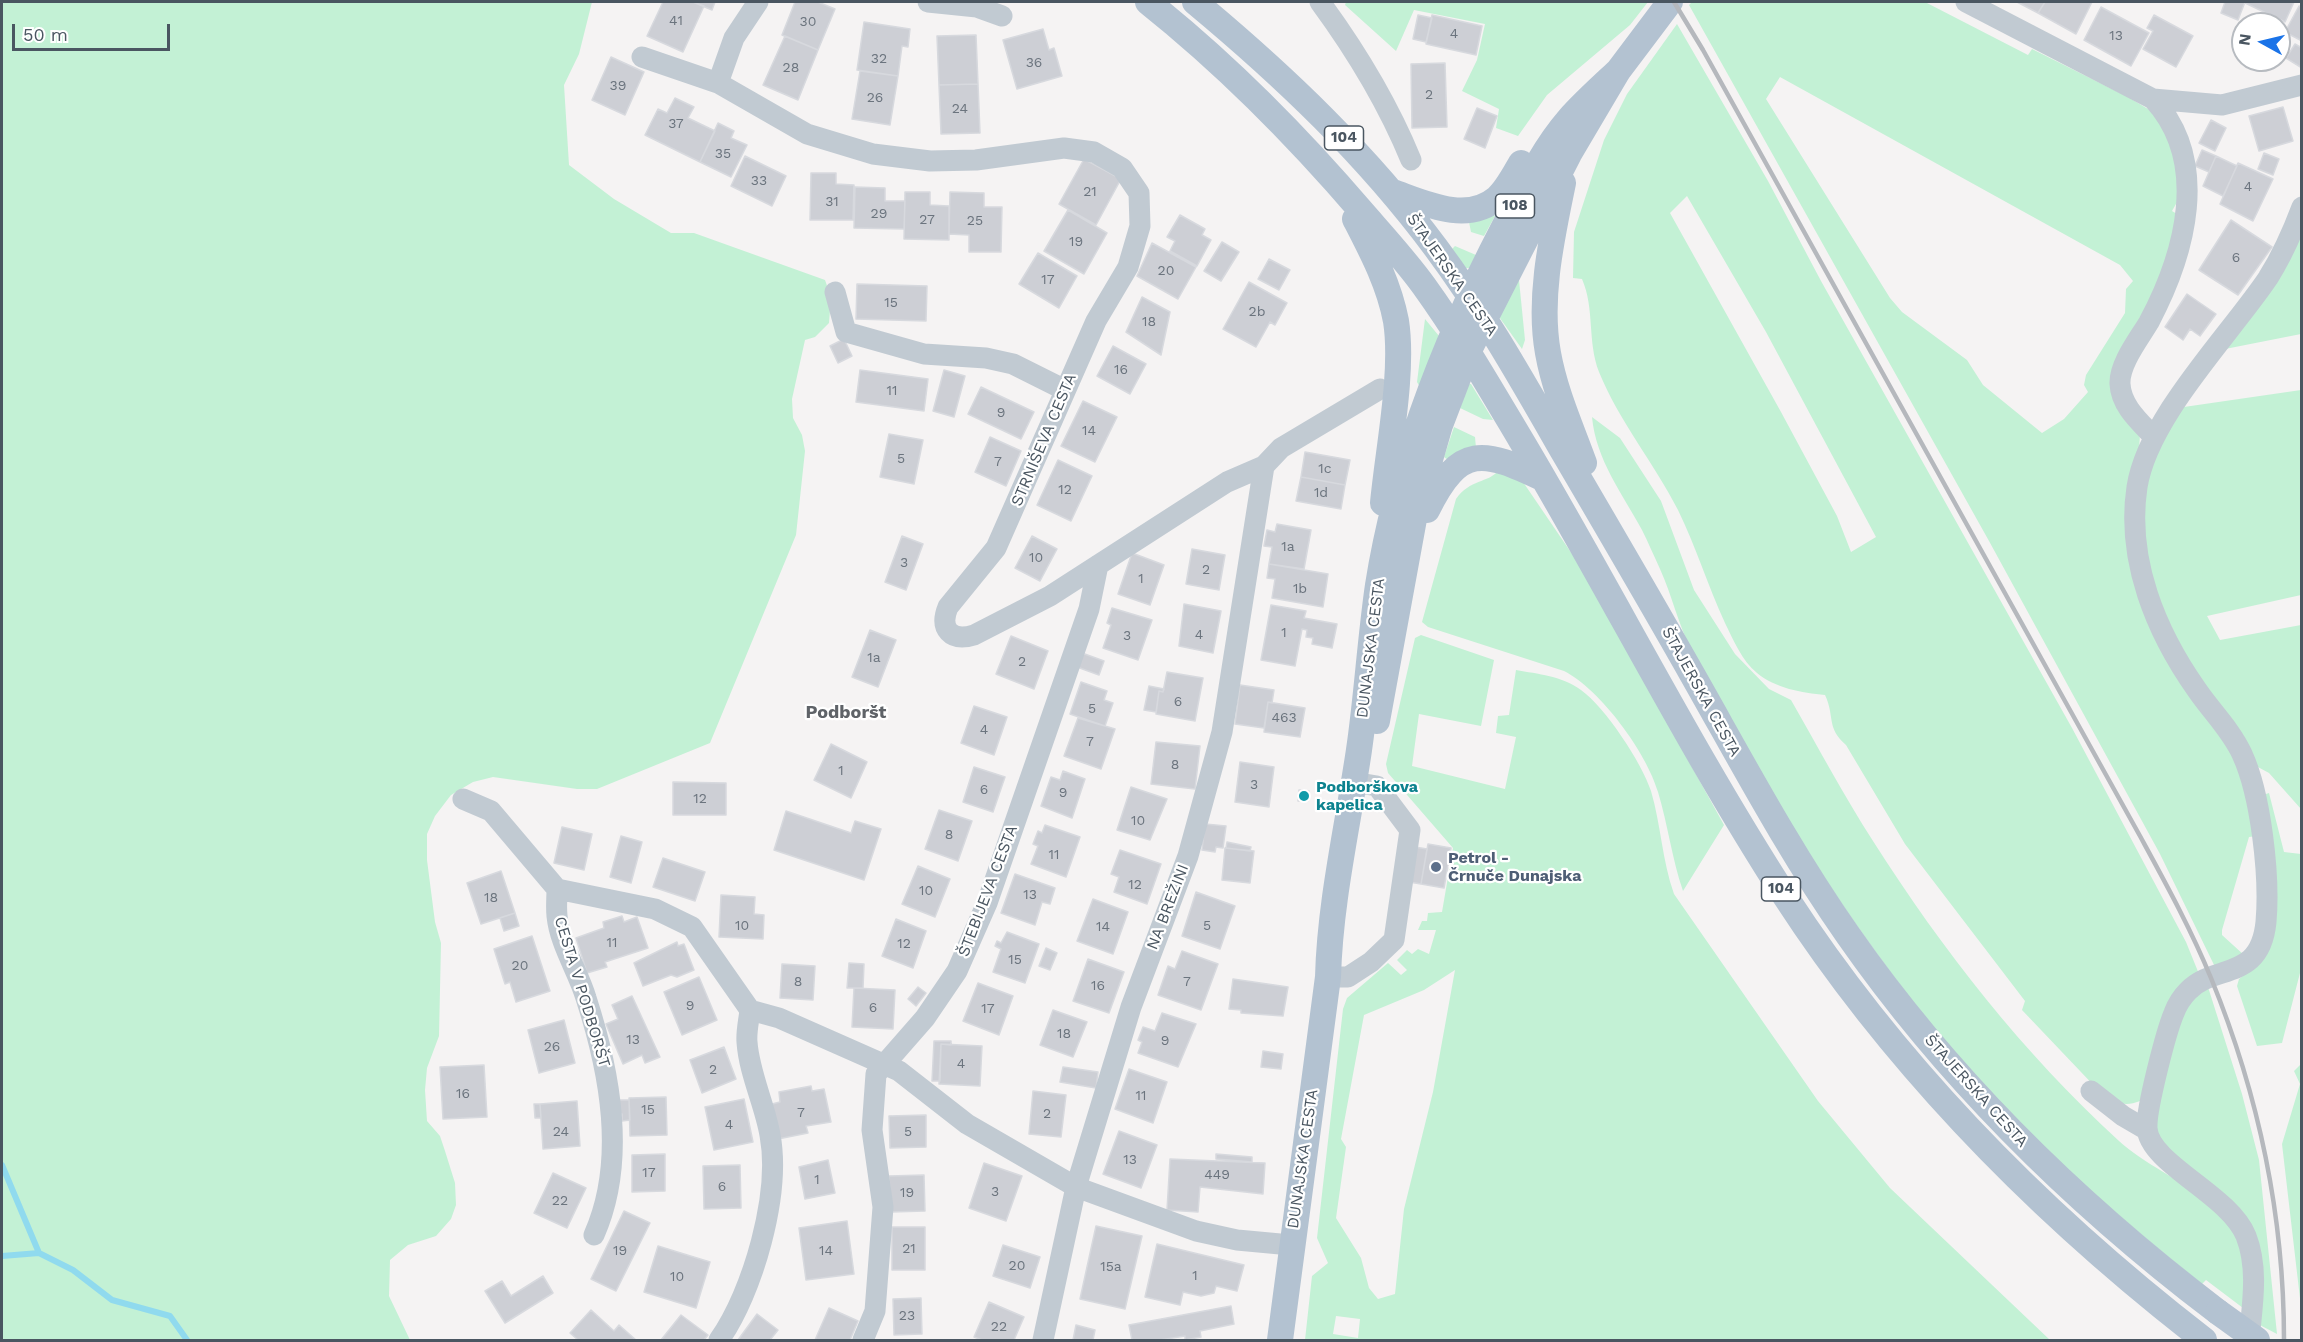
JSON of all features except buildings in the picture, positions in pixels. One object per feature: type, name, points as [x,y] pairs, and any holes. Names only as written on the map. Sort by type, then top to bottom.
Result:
[{"type":"main road","name":"ŠTAJERSKA CESTA","points":[[1148,2],[1194,40],[1269,110],[1336,181],[1414,273],[1454,328],[1544,479],[1755,847],[1858,1001],[1935,1095],[2021,1184],[2103,1259],[2204,1341]]},
{"type":"main road","name":"ŠTAJERSKA CESTA","points":[[1195,2],[1218,13],[1308,102],[1393,192],[1469,296],[1611,534],[1782,833],[1848,936],[1884,985],[1962,1079],[2047,1167],[2137,1248],[2257,1341]]},
{"type":"main road","name":"108","points":[[1454,328],[1525,187],[1568,119],[1618,71],[1670,2]]},
{"type":"main road","name":"DUNAJSKA CESTA","points":[[1328,977],[1341,938],[1365,784],[1410,545],[1428,465],[1468,352],[1484,318],[1569,154],[1618,71]]},
{"type":"main road","points":[[1393,192],[1456,211],[1484,206],[1503,191],[1539,135],[1568,119]]},
{"type":"main road","points":[[1569,154],[1553,227],[1547,286],[1548,351],[1556,387],[1611,534]]},
{"type":"main road","points":[[1336,181],[1381,268],[1396,322],[1397,371],[1378,585]]},
{"type":"main road","name":"DUNAJSKA CESTA","points":[[1280,1341],[1328,977],[1329,935],[1360,738],[1378,585],[1396,501],[1425,402],[1454,328]]},
{"type":"main road","points":[[1410,545],[1441,481],[1463,463],[1482,458],[1501,460],[1544,479]]},
{"type":"street","points":[[718,83],[734,38],[758,2]]},
{"type":"street","points":[[928,2],[977,7],[1002,16]]},
{"type":"street","points":[[1320,2],[1340,28],[1385,104],[1411,160]]},
{"type":"street","points":[[1966,2],[2153,99],[2222,105],[2301,85]]},
{"type":"street","name":"STRNIŠEVA CESTA","points":[[642,57],[718,83],[807,134],[873,154],[930,161],[964,160],[1064,148],[1094,152],[1122,168],[1139,193],[1140,226],[1128,267],[1096,321],[996,548],[948,607],[944,619],[946,628],[954,635],[964,638],[974,635],[1050,596],[1227,482],[1264,466],[1281,448],[1380,389]]},
{"type":"street","points":[[2153,99],[2174,125],[2185,173],[2187,199],[2183,234],[2175,265],[2120,379],[2125,403],[2154,437]]},
{"type":"street","points":[[2146,1130],[2147,1117],[2174,1013],[2193,987],[2247,962],[2259,946],[2266,925],[2266,896],[2264,862],[2252,777],[2223,723],[2173,655],[2157,625],[2145,585],[2135,525],[2137,485],[2154,437],[2232,323],[2267,279],[2282,254],[2301,207]]},
{"type":"street","points":[[835,292],[846,332],[924,354],[986,358],[1013,364],[1065,390]]},
{"type":"street","name":"NA BREŽINI","points":[[1043,1341],[1076,1187],[1131,1007],[1188,856],[1222,732],[1264,466]]},
{"type":"street","name":"ŠTEBIJEVA CESTA","points":[[863,1341],[875,1311],[883,1207],[872,1130],[874,1084],[883,1064],[925,1018],[957,971],[966,952],[987,903],[1089,609],[1098,565]]},
{"type":"street","points":[[1328,977],[1348,977],[1371,962],[1394,940],[1410,830],[1377,786],[1365,784]]},
{"type":"street","points":[[463,799],[491,810],[557,889]]},
{"type":"street","name":"CESTA V PODBORŠT","points":[[594,1235],[606,1209],[610,1179],[609,1090],[604,1059],[586,996],[556,917],[557,889],[655,909],[692,927],[750,1010]]},
{"type":"street","points":[[719,1341],[753,1276],[765,1226],[772,1173],[771,1137],[747,1042],[750,1010],[779,1018],[899,1071],[967,1124],[1076,1187],[1196,1231],[1237,1240],[1291,1245]]},
{"type":"street","points":[[2091,1091],[2146,1130],[2156,1150],[2224,1204],[2246,1235],[2253,1274],[2249,1341]]},
{"type":"street","points":[[875,1311],[876,1341]]},
{"type":"green space","points":[[2,2],[592,2],[579,54],[564,85],[569,165],[614,199],[671,233],[694,233],[825,280],[831,297],[829,323],[815,337],[805,340],[792,399],[793,418],[802,435],[805,451],[796,535],[710,743],[597,789],[577,789],[493,777],[473,782],[451,795],[435,816],[427,834],[427,860],[435,922],[441,943],[439,1036],[427,1068],[425,1090],[427,1121],[440,1136],[455,1183],[456,1205],[451,1219],[436,1236],[408,1245],[390,1260],[389,1296],[410,1340],[2,1340]]},
{"type":"green space","points":[[1346,2],[1648,2],[1630,25],[1547,95],[1518,136],[1496,128],[1499,109],[1462,91],[1477,60],[1485,24],[1414,10],[1396,51],[1345,5]]},
{"type":"green space","points":[[1692,2],[1925,2],[2028,55],[2032,49],[2128,97],[2163,118],[2173,138],[2181,195],[2172,211],[2182,217],[2170,266],[2115,373],[2140,434],[2133,552],[2239,762],[2257,836],[2249,837],[2222,930],[2222,935],[2244,955],[2216,969],[2160,854],[1989,541],[1689,5]],"holes":[[[1780,77],[2120,265],[2133,281],[2126,289],[2125,313],[2086,375],[2084,385],[2088,392],[2064,419],[2042,433],[1983,385],[1967,360],[1902,312],[1890,298],[1766,99]]]},
{"type":"green space","points":[[1677,24],[1768,181],[1821,281],[2072,728],[2186,942],[2199,974],[2140,1101],[2129,1104],[2119,1103],[2100,1092],[2022,1010],[2025,1001],[1905,844],[1846,745],[1836,733],[1825,695],[1789,689],[1764,678],[1742,656],[1735,643],[1678,510],[1616,408],[1599,372],[1593,349],[1586,290],[1582,279],[1573,278],[1574,232],[1604,140],[1627,94]],"holes":[[[1687,196],[1766,332],[1876,537],[1851,552],[1837,516],[1670,213]]]},
{"type":"green space","points":[[1492,214],[1495,216],[1484,236],[1471,232],[1469,222]]},
{"type":"green space","points":[[2301,221],[2301,334],[2220,350]]},
{"type":"green space","points":[[1455,246],[1476,255],[1470,268],[1465,268],[1452,249]]},
{"type":"green space","points":[[1519,280],[1525,340],[1522,349],[1497,314]]},
{"type":"green space","points":[[1425,319],[1439,336],[1421,389],[1417,382]]},
{"type":"green space","points":[[1468,384],[1471,384],[1493,420],[1483,419],[1460,408]]},
{"type":"green space","points":[[2301,390],[2301,595],[2207,616],[2220,640],[2301,625],[2301,809],[2269,773],[2256,766],[2197,682],[2157,608],[2144,545],[2146,470],[2177,408]]},
{"type":"green space","points":[[1592,417],[1620,438],[1661,501],[1694,590],[1735,654],[1769,689],[1791,700],[1873,841],[1927,922],[1986,999],[2050,1072],[2119,1141],[2209,1202],[2236,1232],[2244,1256],[2243,1308],[2206,1280],[2202,1284],[2101,1200],[2036,1140],[1975,1077],[1910,998],[1875,951],[1777,803],[1691,649],[1642,530],[1604,462],[1594,433]]},
{"type":"green space","points":[[1454,427],[1475,437],[1476,448],[1448,460],[1444,457]]},
{"type":"green space","points":[[1498,471],[1521,479],[1585,573],[1724,825],[1683,891],[1652,776],[1633,741],[1607,707],[1578,680],[1564,671],[1428,627],[1422,622],[1456,499],[1467,488],[1489,478]]},
{"type":"green space","points":[[1421,635],[1494,660],[1481,726],[1419,714],[1412,766],[1505,789],[1516,737],[1496,733],[1498,716],[1509,715],[1516,670],[1550,676],[1574,685],[1601,709],[1622,736],[1640,766],[1651,791],[1674,894],[1818,1101],[1890,1188],[2050,1340],[1305,1340],[1312,1276],[1328,1263],[1317,1238],[1343,1009],[1347,998],[1388,963],[1401,975],[1407,970],[1397,960],[1407,950],[1412,954],[1418,949],[1429,954],[1436,930],[1418,930],[1422,921],[1427,921],[1428,913],[1442,912],[1453,848],[1388,773],[1386,764],[1415,638]],"holes":[[[1455,970],[1433,1092],[1404,1209],[1395,1294],[1378,1299],[1369,1288],[1361,1258],[1336,1218],[1346,1147],[1341,1139],[1364,1015],[1424,990]],[[1336,1316],[1360,1319],[1358,1338],[1333,1334]]]},
{"type":"green space","points":[[2269,793],[2284,852],[2301,854],[2301,969],[2282,1043],[2257,1046],[2237,986],[2239,979],[2261,962],[2260,796]]},
{"type":"green space","points":[[2208,987],[2242,1094],[2259,1160],[2277,1334],[2256,1323],[2255,1240],[2167,1152],[2155,1126],[2172,1043],[2189,1001]]},
{"type":"green space","points":[[2301,1064],[2301,1307],[2282,1144],[2300,1084],[2294,1071]]},
{"type":"waterway","points":[[2,1165],[39,1253],[73,1270],[112,1300],[170,1316],[187,1340]]},
{"type":"waterway","points":[[2,1256],[39,1253]]},
{"type":"railway","points":[[1674,2],[1703,50],[2140,836],[2195,942],[2228,1021],[2255,1110],[2273,1201],[2279,1247],[2284,1340]]},
{"type":"place","name":"Podborškova kapelica","points":[[1304,796]]},
{"type":"place","name":"Petrol - Črnuče Dunajska","points":[[1436,867]]},
{"type":"district","name":"Podboršt","points":[[846,713]]}]
